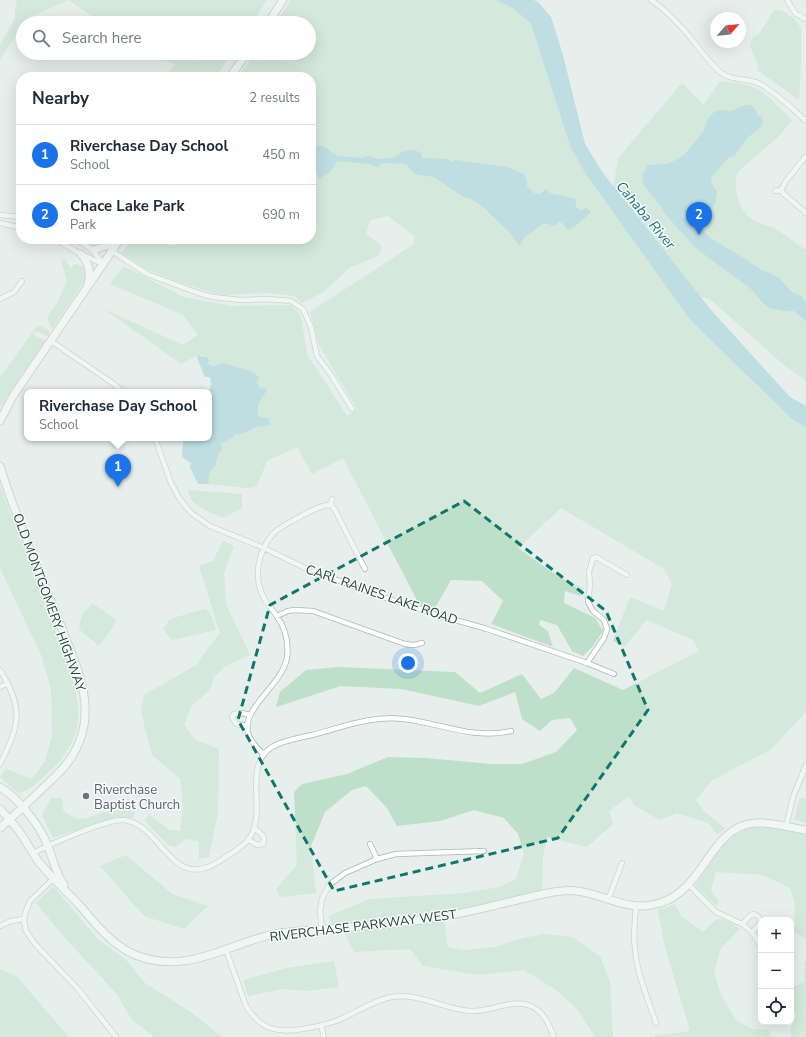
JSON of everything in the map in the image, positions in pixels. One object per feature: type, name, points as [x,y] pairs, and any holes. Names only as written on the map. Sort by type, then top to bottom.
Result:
[{"type":"street","points":[[273,16],[283,0]]},
{"type":"street","points":[[650,0],[660,6],[677,22],[711,64],[722,74],[729,78],[751,80],[763,85],[806,121]]},
{"type":"street","points":[[787,0],[796,14],[806,19]]},
{"type":"street","points":[[234,72],[242,60]]},
{"type":"street","points":[[781,190],[786,181],[806,156]]},
{"type":"street","points":[[775,191],[781,190]]},
{"type":"street","points":[[781,190],[806,213]]},
{"type":"street","points":[[0,214],[16,216]]},
{"type":"street","points":[[0,223],[16,227]]},
{"type":"street","points":[[64,244],[103,264]]},
{"type":"street","points":[[84,244],[93,250],[103,264]]},
{"type":"street","points":[[93,250],[111,244]]},
{"type":"street","points":[[0,421],[13,396],[116,244]]},
{"type":"street","points":[[112,251],[147,274],[201,294],[241,300],[268,299],[291,302],[303,309],[311,327],[317,356],[332,376],[352,409]]},
{"type":"street","points":[[81,254],[87,262],[90,271],[87,288]]},
{"type":"street","points":[[0,298],[14,292],[22,281]]},
{"type":"street","points":[[51,341],[120,389]]},
{"type":"street","name":"CARL RAINES LAKE ROAD","points":[[156,441],[175,492],[182,504],[191,513],[210,526],[264,548],[305,568],[380,596],[431,613],[487,629],[587,663],[614,674]]},
{"type":"street","name":"OLD MONTGOMERY HIGHWAY","points":[[0,466],[11,499],[52,601],[79,675],[86,706],[85,725],[75,752],[58,774],[0,828]]},
{"type":"street","points":[[330,505],[332,499]]},
{"type":"street","points":[[264,755],[248,735],[247,726],[250,715],[259,701],[277,680],[285,664],[287,650],[284,628],[265,600],[260,585],[258,570],[261,556],[272,535],[280,528],[319,507],[330,505]]},
{"type":"street","points":[[330,505],[336,510],[365,569]]},
{"type":"street","points":[[587,663],[604,638],[607,629],[604,620],[593,611],[588,602],[590,572],[594,558],[596,557],[603,560],[627,575]]},
{"type":"street","points":[[277,616],[288,611],[312,611],[405,644],[414,645],[422,643]]},
{"type":"street","points":[[0,670],[12,691],[16,706],[17,720],[12,738],[0,764]]},
{"type":"street","points":[[0,687],[8,683]]},
{"type":"street","points":[[247,726],[236,724],[232,717],[234,714],[239,712],[250,715]]},
{"type":"street","points":[[33,853],[99,826],[123,820],[133,822],[143,827],[181,866],[199,870],[212,866],[233,852],[248,839],[254,827],[256,816],[257,769],[268,750],[278,745],[372,719],[386,718],[405,719],[478,734],[498,734],[511,731]]},
{"type":"street","points":[[786,827],[793,798],[806,765]]},
{"type":"street","name":"RIVERCHASE PARKWAY WEST","points":[[0,787],[7,791],[23,807],[38,827],[48,846],[56,877]]},
{"type":"street","name":"RIVERCHASE PARKWAY WEST","points":[[0,809],[20,833],[33,853],[111,940],[132,953],[146,958],[157,961],[182,962],[205,957],[272,935],[405,922],[444,916],[561,891],[588,892],[624,905],[652,905],[664,902],[677,895],[689,885],[698,875],[717,845],[735,829],[758,823],[806,830]]},
{"type":"street","points":[[248,839],[258,845],[263,844],[263,835],[254,827]]},
{"type":"street","points":[[370,844],[377,859]]},
{"type":"street","points":[[322,930],[322,899],[329,885],[345,873],[377,859],[396,854],[484,851]]},
{"type":"street","points":[[608,900],[622,863]]},
{"type":"street","points":[[56,877],[30,901],[24,919],[26,930],[30,939],[78,989],[116,1037]]},
{"type":"street","points":[[689,885],[716,912],[742,924],[752,932],[758,942]]},
{"type":"street","points":[[636,906],[634,941],[635,955],[656,1023]]},
{"type":"street","points":[[742,924],[753,914],[758,916],[761,920],[760,924],[752,932]]},
{"type":"street","points":[[0,926],[11,921],[24,919]]},
{"type":"street","points":[[226,950],[246,1006],[261,1023],[280,1031],[293,1030],[336,1021],[383,1000],[397,996],[411,996],[464,1010],[484,1010],[516,1004],[530,1006],[545,1017],[554,1037]]},
{"type":"street","points":[[321,1025],[324,1037]]},
{"type":"highlighted area","points":[[464,501],[606,611],[648,710],[558,838],[334,891],[238,720],[270,605]]},
{"type":"green space","points":[[17,0],[68,0],[33,16],[16,16],[16,35],[0,60],[0,45],[15,18]]},
{"type":"green space","points":[[68,0],[267,0],[257,16],[92,16]]},
{"type":"green space","points":[[291,0],[496,0],[514,9],[531,24],[570,146],[585,173],[610,208],[618,158],[682,83],[704,105],[720,81],[757,89],[775,103],[792,120],[780,135],[738,172],[736,185],[738,200],[749,217],[773,227],[806,250],[806,381],[784,365],[710,299],[669,289],[691,321],[792,419],[806,428],[806,712],[770,750],[711,781],[696,800],[704,811],[725,828],[718,835],[708,823],[677,813],[660,820],[635,806],[628,797],[609,811],[613,824],[587,847],[547,837],[543,857],[542,890],[481,905],[332,925],[329,916],[370,899],[465,893],[500,887],[516,879],[524,854],[518,834],[504,818],[474,810],[440,821],[397,826],[387,808],[366,786],[352,790],[325,812],[311,846],[316,893],[280,897],[276,889],[297,865],[294,792],[302,784],[347,774],[388,757],[425,758],[492,764],[522,764],[556,752],[577,730],[570,718],[552,720],[540,731],[522,719],[515,692],[479,706],[401,689],[341,686],[276,707],[280,692],[306,670],[338,667],[455,672],[480,693],[522,674],[541,699],[554,693],[574,668],[623,690],[699,651],[693,640],[647,620],[624,647],[613,641],[630,597],[664,611],[672,584],[664,569],[561,508],[518,548],[559,577],[584,588],[580,596],[565,591],[564,603],[595,618],[603,631],[593,646],[583,656],[572,651],[557,625],[540,620],[539,625],[548,631],[553,647],[491,624],[503,601],[482,581],[451,580],[435,608],[420,606],[343,458],[312,474],[297,447],[267,461],[257,486],[247,488],[209,484],[210,473],[216,465],[218,454],[222,449],[221,444],[232,438],[235,434],[242,434],[256,427],[271,425],[264,418],[259,417],[258,413],[260,402],[268,389],[260,388],[257,381],[260,377],[248,370],[223,363],[216,366],[211,366],[203,355],[198,355],[181,364],[104,309],[183,345],[198,335],[183,315],[110,284],[124,266],[183,297],[231,306],[291,305],[301,316],[307,354],[347,416],[357,409],[319,345],[310,312],[414,244],[414,236],[388,216],[370,220],[366,234],[382,246],[378,256],[349,268],[325,291],[302,303],[294,296],[268,293],[220,295],[172,280],[146,269],[121,253],[129,244],[166,244],[174,246],[176,244],[316,244],[316,72],[242,72],[250,60],[316,60],[316,16],[281,16]]},
{"type":"green space","points":[[774,10],[781,10],[793,18],[801,28],[799,100],[757,70],[758,65],[750,45],[753,37],[759,34]]},
{"type":"green space","points":[[165,60],[227,60],[219,72],[169,72],[175,64]]},
{"type":"green space","points":[[64,258],[71,268],[75,264],[83,266],[85,275],[83,283],[52,329],[47,317],[57,303],[67,281],[61,261]]},
{"type":"green space","points":[[38,325],[50,331],[48,336],[36,331],[33,335],[46,341],[0,408],[0,377]]},
{"type":"green space","points":[[0,486],[68,664],[76,690],[78,703],[76,732],[70,746],[61,760],[35,785],[23,792],[18,793],[0,777],[6,769],[32,779],[45,761],[52,736],[51,690],[42,657],[0,568]]},
{"type":"green space","points":[[188,490],[242,494],[242,508],[223,518],[206,511],[196,504],[189,496]]},
{"type":"green space","points":[[223,541],[234,546],[224,573],[226,604],[250,655],[226,666],[214,677],[210,690],[192,705],[184,724],[194,739],[219,749],[218,813],[209,857],[199,859],[199,841],[186,839],[175,847],[168,845],[145,821],[149,814],[169,830],[180,831],[183,806],[180,779],[152,755],[141,712],[144,695],[198,664],[220,633],[199,566],[213,561]]},
{"type":"green space","points":[[92,603],[115,619],[116,623],[99,646],[79,629],[82,615]]},
{"type":"green space","points":[[204,609],[209,611],[216,630],[172,640],[163,629],[170,619]]},
{"type":"green space","points":[[51,798],[62,798],[63,810],[76,818],[81,819],[113,811],[135,812],[133,818],[117,817],[53,838],[42,815]]},
{"type":"green space","points":[[800,798],[806,798],[806,823],[794,819]]},
{"type":"green space","points":[[762,825],[806,835],[806,939],[794,932],[795,904],[790,888],[763,875],[716,872],[711,891],[719,901],[716,906],[695,886],[724,843],[746,829]]},
{"type":"green space","points":[[126,855],[172,894],[208,906],[184,929],[144,916],[100,866]]},
{"type":"green space","points":[[53,886],[98,939],[127,961],[145,983],[192,1013],[222,1037],[154,1037],[132,1020],[116,993],[66,939],[36,903]]},
{"type":"green space","points":[[675,904],[681,916],[703,932],[717,919],[726,920],[740,929],[721,948],[714,972],[721,995],[736,1020],[752,1029],[769,1030],[770,1037],[655,1037],[690,1030],[665,948],[658,910]]},
{"type":"green space","points":[[444,920],[448,947],[464,950],[496,947],[515,940],[543,934],[573,937],[600,956],[610,982],[613,1037],[595,1037],[578,1010],[556,990],[524,970],[478,975],[423,966],[410,949],[354,952],[343,931],[399,927]]},
{"type":"green space","points":[[806,960],[806,1037],[792,1037],[790,1031],[792,1025],[794,1025],[796,1014],[794,1009],[794,987],[804,982],[804,964]]},
{"type":"green space","points":[[334,961],[339,987],[305,991],[284,989],[248,996],[243,980],[287,968]]},
{"type":"green space","points":[[0,969],[16,976],[69,1037],[0,1037]]},
{"type":"water","points":[[496,0],[534,0],[539,3],[551,17],[563,55],[585,144],[603,173],[711,310],[790,397],[806,406],[806,428],[792,419],[691,321],[585,173],[570,146],[531,24],[514,9]]},
{"type":"water","points":[[745,105],[751,105],[755,109],[758,116],[762,117],[763,122],[758,130],[748,137],[734,156],[728,158],[712,176],[712,184],[717,192],[715,204],[711,209],[706,210],[704,215],[700,218],[688,211],[682,214],[682,216],[689,222],[702,224],[705,232],[710,238],[763,271],[779,278],[793,293],[801,296],[806,302],[806,321],[794,311],[769,308],[751,289],[693,246],[665,214],[661,206],[644,186],[642,175],[648,165],[668,164],[684,155],[703,132],[708,119],[713,113],[718,110],[732,111]]},
{"type":"water","points":[[316,146],[323,146],[337,156],[362,158],[369,156],[378,159],[392,158],[402,152],[414,150],[422,153],[422,158],[448,159],[451,162],[455,160],[508,167],[525,175],[527,186],[534,193],[541,194],[545,189],[552,194],[577,199],[575,207],[581,210],[587,208],[591,212],[574,227],[568,230],[562,223],[559,222],[555,226],[544,223],[525,236],[520,246],[510,233],[482,206],[471,199],[462,196],[434,177],[415,174],[406,164],[382,163],[377,167],[370,164],[337,161],[330,172],[319,178],[316,172]]},
{"type":"water","points":[[198,355],[208,358],[208,363],[211,366],[216,366],[223,363],[248,370],[260,377],[257,381],[260,388],[268,389],[260,402],[258,413],[259,417],[268,418],[271,425],[256,427],[242,434],[235,434],[232,438],[221,444],[222,449],[218,454],[216,465],[210,473],[209,484],[198,484],[190,467],[191,463],[182,457],[184,441],[212,441],[212,389],[210,389],[210,377],[205,377],[197,358]]},
{"type":"place","name":"Chace Lake Park","points":[[699,235]]},
{"type":"place","name":"Riverchase Day School","points":[[118,487]]},
{"type":"place","name":"Riverchase Baptist Church","points":[[86,796]]},
{"type":"water label","name":"Cahaba River","points":[[646,215]]}]
